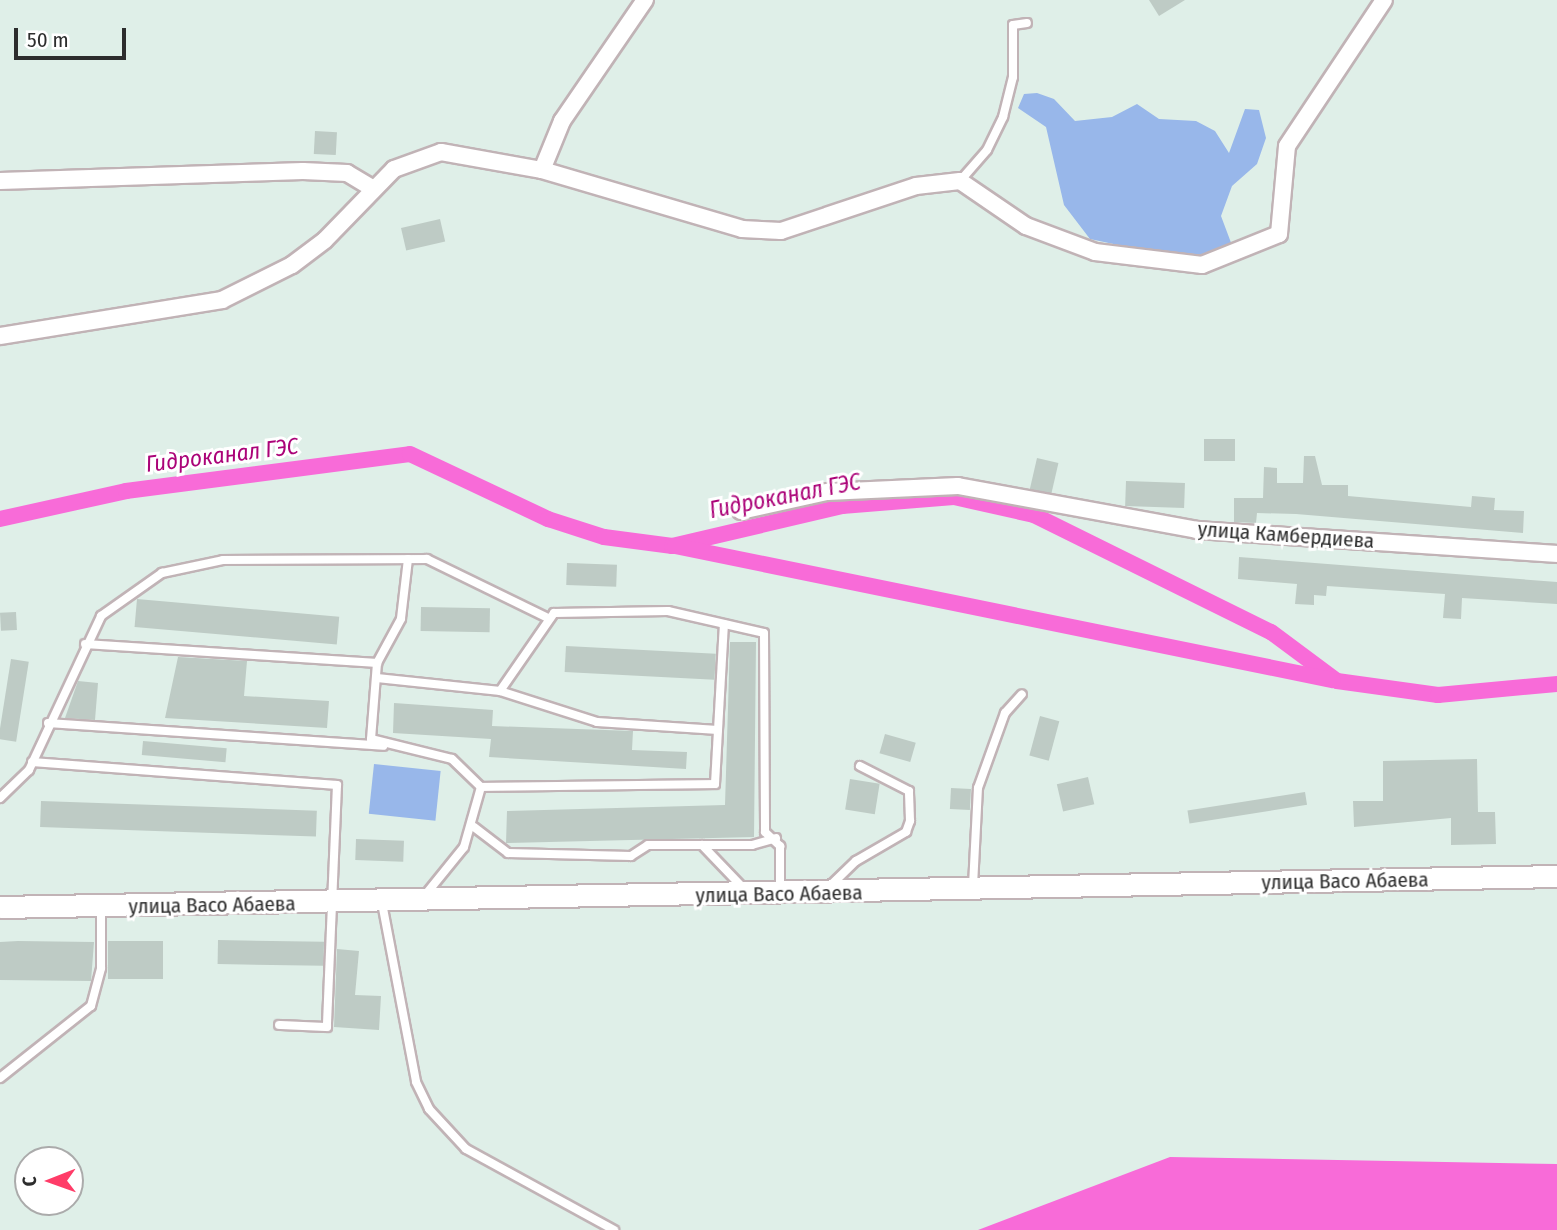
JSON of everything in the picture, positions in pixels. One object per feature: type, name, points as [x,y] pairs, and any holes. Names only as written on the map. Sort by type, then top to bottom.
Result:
[{"type":"street","points":[[542,170],[562,121],[645,0]]},
{"type":"street","points":[[0,336],[222,300],[292,265],[325,240],[370,187],[394,169],[441,152],[542,170],[742,229],[781,231],[916,186],[960,181],[1026,226],[1095,251],[1202,265],[1279,234],[1287,146],[1384,0]]},
{"type":"street","points":[[0,181],[303,171],[347,173],[370,187]]},
{"type":"street","name":"улица Камбердиева","points":[[741,511],[901,484],[1017,494],[1197,530],[1557,554]]},
{"type":"street","name":"улица Васо Абаева","points":[[0,908],[780,895],[1557,876]]},
{"type":"lane","points":[[960,181],[988,150],[1003,117],[1013,77],[1013,25],[1027,23]]},
{"type":"lane","points":[[383,746],[371,739],[377,663],[401,619],[408,559]]},
{"type":"lane","points":[[0,798],[32,762],[85,644],[119,598],[162,573],[223,560],[408,559],[443,565],[546,617],[668,611],[764,633],[765,832],[776,838]]},
{"type":"lane","points":[[500,691],[546,617]]},
{"type":"lane","points":[[48,723],[383,746],[452,759],[481,788],[715,785],[724,624]]},
{"type":"lane","points":[[85,644],[377,663]]},
{"type":"lane","points":[[377,678],[500,691],[597,722],[718,730]]},
{"type":"lane","points":[[973,890],[978,789],[1005,713],[1022,695]]},
{"type":"lane","points":[[32,762],[337,785],[336,904],[327,1027],[279,1026]]},
{"type":"lane","points":[[823,894],[842,870],[906,832],[910,821],[909,791],[860,766]]},
{"type":"lane","points":[[418,902],[449,871],[474,827],[481,788]]},
{"type":"lane","points":[[474,827],[508,853],[631,856],[648,845],[702,845],[776,838]]},
{"type":"lane","points":[[776,838],[780,895]]},
{"type":"lane","points":[[702,845],[748,895]]},
{"type":"lane","points":[[382,902],[416,1082],[429,1109],[466,1149],[614,1230]]},
{"type":"lane","points":[[0,1078],[91,1006],[102,968],[101,907]]},
{"type":"shaded area","points":[[1037,93],[1054,99],[1075,121],[1112,117],[1137,104],[1159,119],[1196,121],[1215,131],[1229,153],[1245,109],[1259,110],[1266,138],[1257,164],[1232,186],[1221,216],[1233,248],[1184,259],[1090,239],[1064,205],[1046,127],[1018,108],[1024,94]]},
{"type":"shaded area","points":[[374,764],[441,771],[435,821],[369,814]]},
{"type":"shaded area","points":[[1170,1157],[1557,1164],[1557,1230],[978,1230]]},
{"type":"building","points":[[1149,0],[1185,0],[1159,16]]},
{"type":"building","points":[[315,131],[337,132],[336,155],[314,154]]},
{"type":"building","points":[[440,219],[445,241],[406,250],[401,228]]},
{"type":"building","points":[[1204,439],[1235,439],[1235,461],[1204,461]]},
{"type":"building","points":[[1304,456],[1315,456],[1322,485],[1348,485],[1348,496],[1471,507],[1472,496],[1495,498],[1494,510],[1524,511],[1523,533],[1296,514],[1257,513],[1256,523],[1234,522],[1234,498],[1263,498],[1264,467],[1277,468],[1277,483],[1303,483]]},
{"type":"building","points":[[1037,458],[1058,463],[1051,494],[1030,489]]},
{"type":"building","points":[[1126,481],[1185,483],[1184,508],[1125,506]]},
{"type":"building","points":[[1239,557],[1557,582],[1557,604],[1462,598],[1461,619],[1443,618],[1445,594],[1327,586],[1326,596],[1314,595],[1314,605],[1295,604],[1297,584],[1238,579]]},
{"type":"building","points":[[567,563],[617,565],[616,587],[566,585]]},
{"type":"building","points":[[137,599],[339,617],[337,645],[135,627]]},
{"type":"building","points":[[421,607],[490,608],[490,632],[421,631]]},
{"type":"building","points":[[16,612],[17,630],[1,631],[0,613]]},
{"type":"building","points":[[730,642],[756,642],[754,837],[506,843],[507,811],[725,805]]},
{"type":"building","points":[[566,646],[716,654],[714,680],[565,672]]},
{"type":"building","points":[[178,657],[247,661],[244,696],[329,701],[327,728],[165,718]]},
{"type":"building","points":[[11,659],[29,662],[16,742],[0,739]]},
{"type":"building","points":[[78,681],[98,683],[95,720],[65,718]]},
{"type":"building","points":[[394,703],[493,710],[492,726],[633,731],[632,750],[687,752],[686,769],[489,757],[491,739],[393,733]]},
{"type":"building","points":[[1040,716],[1059,721],[1049,761],[1029,756]]},
{"type":"building","points":[[885,734],[916,743],[910,762],[879,753]]},
{"type":"building","points":[[143,741],[227,748],[225,762],[142,755]]},
{"type":"building","points":[[1477,759],[1478,812],[1495,812],[1496,844],[1451,845],[1451,818],[1354,827],[1353,801],[1383,801],[1383,761]]},
{"type":"building","points":[[1088,777],[1094,804],[1063,811],[1057,784]]},
{"type":"building","points":[[850,779],[880,784],[875,814],[845,810]]},
{"type":"building","points":[[951,788],[971,789],[970,810],[950,809]]},
{"type":"building","points":[[1305,792],[1307,805],[1189,823],[1187,811]]},
{"type":"building","points":[[41,801],[317,811],[316,837],[40,827]]},
{"type":"building","points":[[356,839],[404,841],[403,862],[355,860]]},
{"type":"building","points":[[218,940],[324,942],[324,966],[218,964]]},
{"type":"building","points":[[108,941],[163,941],[163,979],[108,979]]},
{"type":"building","points":[[0,942],[94,942],[91,981],[0,980]]},
{"type":"building","points":[[337,949],[359,951],[355,995],[381,996],[379,1030],[334,1027]]},
{"type":"waterway","name":"Гидроканал ГЭС","points":[[0,519],[126,491],[410,454],[548,519],[604,537],[672,546],[842,506],[954,497],[1034,515],[1271,632],[1337,681],[1438,695],[1557,684]]},
{"type":"waterway","points":[[675,546],[1332,680]]}]
